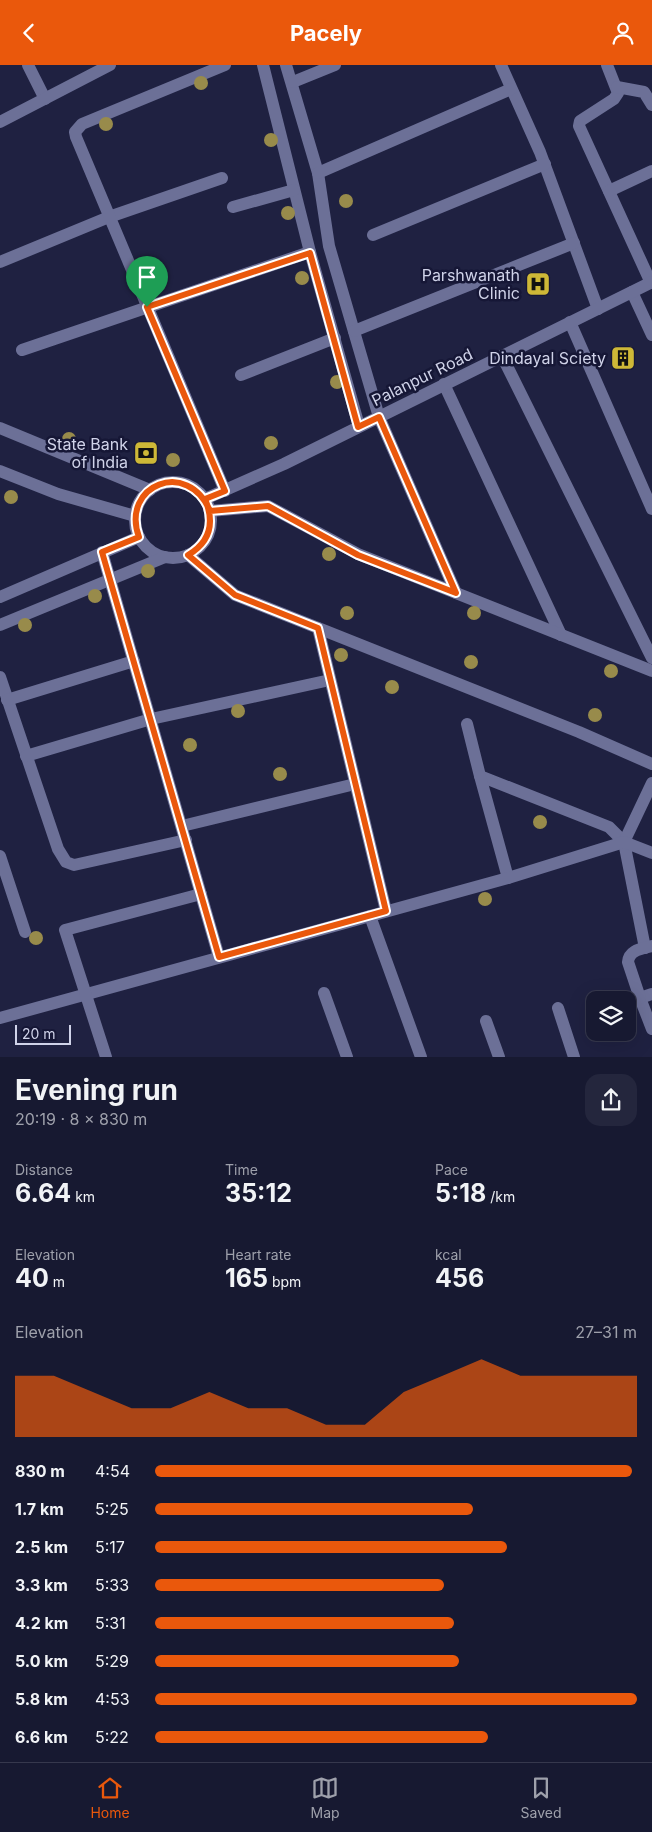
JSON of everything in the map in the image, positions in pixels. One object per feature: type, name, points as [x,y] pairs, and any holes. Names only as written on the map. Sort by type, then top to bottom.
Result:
[{"type":"street","points":[[28,65],[45,99]]},
{"type":"street","points":[[225,65],[82,124],[78,127],[76,137],[225,491]]},
{"type":"street","points":[[263,65],[310,253],[358,427]]},
{"type":"street","points":[[286,65],[293,82],[318,173],[329,246],[379,417],[456,593]]},
{"type":"street","points":[[293,82],[335,65]]},
{"type":"street","points":[[501,65],[545,164],[598,309]]},
{"type":"street","points":[[607,65],[618,93],[614,99],[580,121],[579,126],[651,282]]},
{"type":"street","points":[[0,122],[106,66]]},
{"type":"street","points":[[617,87],[648,90],[652,105]]},
{"type":"street","points":[[318,173],[511,89]]},
{"type":"street","points":[[373,235],[545,164]]},
{"type":"street","points":[[609,191],[652,171]]},
{"type":"street","points":[[0,262],[109,217],[222,178]]},
{"type":"street","points":[[233,207],[294,190]]},
{"type":"street","points":[[354,331],[574,243]]},
{"type":"street","points":[[22,350],[310,253]]},
{"type":"street","name":"Palanpur Road","points":[[208,505],[225,491],[651,282]]},
{"type":"street","points":[[632,292],[652,335]]},
{"type":"street","points":[[570,322],[652,509]]},
{"type":"street","points":[[241,375],[335,338]]},
{"type":"street","points":[[502,356],[652,658]]},
{"type":"street","points":[[444,384],[561,635]]},
{"type":"street","points":[[0,428],[150,489]]},
{"type":"street","points":[[0,471],[58,494],[135,516]]},
{"type":"street","points":[[0,625],[166,557],[188,555],[197,549],[209,532],[208,505],[197,490],[186,484],[173,481],[150,489],[142,497],[135,516],[139,537],[146,547],[166,557]]},
{"type":"street","points":[[208,505],[268,506],[358,555],[652,671]]},
{"type":"street","points":[[0,597],[139,537]]},
{"type":"street","points":[[102,552],[219,957]]},
{"type":"street","points":[[188,555],[235,595],[579,732],[652,764]]},
{"type":"street","points":[[318,628],[386,911]]},
{"type":"street","points":[[7,700],[134,661]]},
{"type":"street","points":[[0,677],[58,849],[66,862],[74,865],[186,840]]},
{"type":"street","points":[[26,756],[151,719],[330,680]]},
{"type":"street","points":[[467,725],[508,878]]},
{"type":"street","points":[[480,777],[609,827],[624,842],[652,853]]},
{"type":"street","points":[[652,783],[624,842],[648,947],[632,952],[628,956],[628,962],[652,1029]]},
{"type":"street","points":[[182,826],[355,784]]},
{"type":"street","points":[[0,1018],[508,878],[624,842]]},
{"type":"street","points":[[0,856],[26,932]]},
{"type":"street","points":[[106,1057],[65,930],[201,894]]},
{"type":"street","points":[[370,915],[421,1057]]},
{"type":"street","points":[[324,993],[347,1057]]},
{"type":"street","points":[[640,998],[652,994]]},
{"type":"street","points":[[558,1008],[574,1057]]},
{"type":"street","points":[[486,1021],[499,1057]]},
{"type":"place","name":"Parshwanath Clinic","points":[[538,284]]},
{"type":"place","name":"Dindayal Sciety","points":[[623,358]]},
{"type":"place","name":"State Bank of India","points":[[146,453]]},
{"type":"route","points":[[147,307],[225,491],[205,499],[210,511],[211,522],[209,532],[197,549],[188,555],[235,595],[318,628],[386,911],[219,957],[102,552],[139,537],[135,516],[142,497],[150,489],[173,481],[186,484],[197,490],[205,499],[210,511],[268,506],[358,555],[456,593],[379,417],[358,427],[310,253],[147,307]]}]
